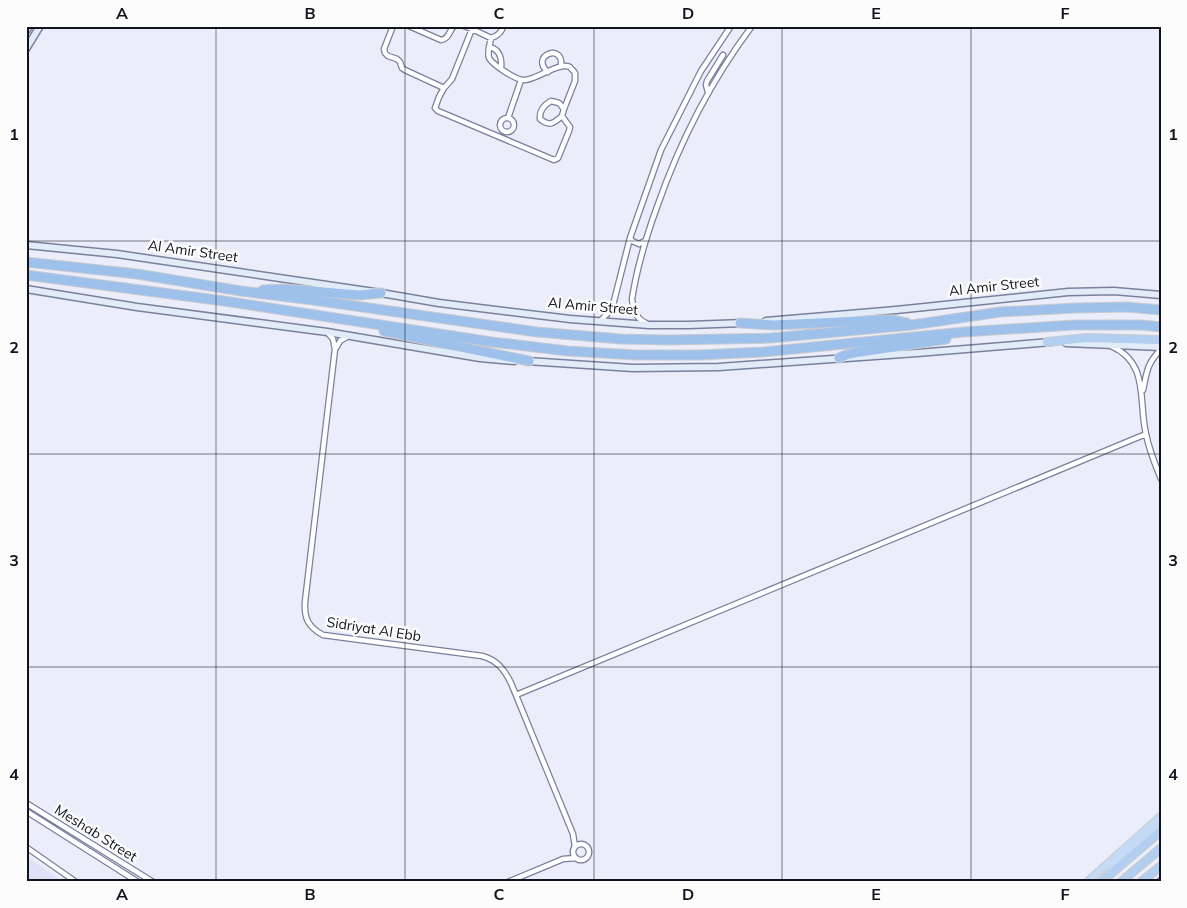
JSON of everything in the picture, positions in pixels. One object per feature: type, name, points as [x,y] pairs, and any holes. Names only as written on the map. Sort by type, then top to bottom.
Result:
[{"type":"highway","name":"Al Amir Street","points":[[26,262],[137,274],[241,291],[537,332],[668,340],[771,338],[912,325],[1000,312],[1127,307],[1161,310]]},
{"type":"highway","points":[[26,274],[224,301],[492,342],[568,351],[636,355],[700,355],[763,352],[964,332],[1074,325],[1141,325],[1161,327]]},
{"type":"highway","points":[[241,291],[285,289],[360,295],[381,293]]},
{"type":"highway","points":[[348,320],[380,330],[529,361]]},
{"type":"highway","points":[[740,324],[774,325],[891,320],[912,325]]},
{"type":"highway","points":[[839,358],[854,353],[946,339],[964,332]]},
{"type":"highway","points":[[1047,342],[1087,338],[1161,340]]},
{"type":"highway","points":[[1103,879],[1161,831]]},
{"type":"highway","points":[[1121,882],[1161,848]]},
{"type":"highway","points":[[1141,882],[1161,866]]},
{"type":"main road","points":[[26,31],[29,26]]},
{"type":"main road","points":[[26,48],[40,26]]},
{"type":"main road","name":"Al Amir Street","points":[[26,245],[117,254],[381,293],[440,304],[598,322],[649,325],[740,324],[1068,292],[1114,291],[1161,295]]},
{"type":"main road","points":[[26,289],[137,308],[327,332],[503,361],[634,368],[779,364],[1047,342],[1161,348]]},
{"type":"main road","points":[[1087,882],[1161,816]]},
{"type":"main road","points":[[1103,879],[1115,865],[1161,823]]},
{"type":"street","points":[[393,26],[384,49],[385,53],[397,59],[405,70],[444,88]]},
{"type":"street","points":[[409,26],[441,40],[445,40],[448,37],[451,27]]},
{"type":"street","points":[[464,26],[491,38],[496,37],[503,26]]},
{"type":"street","points":[[598,322],[604,319],[613,304],[630,238],[661,150],[701,71],[731,26]]},
{"type":"street","points":[[649,325],[641,321],[636,315],[632,299],[645,241],[682,144],[708,92],[752,26]]},
{"type":"street","points":[[472,29],[452,80],[444,88],[434,108],[554,160],[558,158],[570,129],[562,116]]},
{"type":"street","points":[[491,38],[489,56],[491,59],[501,68],[521,80],[535,78],[561,66],[570,67],[576,73],[575,81],[562,116],[550,124],[540,119],[540,113],[544,105],[551,101],[560,103],[564,109]]},
{"type":"street","points":[[490,47],[494,48],[500,55],[502,61],[501,68]]},
{"type":"street","points":[[714,52],[730,58]]},
{"type":"street","points":[[548,72],[542,62],[548,53],[559,55],[562,60],[561,66]]},
{"type":"street","points":[[708,92],[707,82],[723,55]]},
{"type":"street","points":[[508,118],[521,80]]},
{"type":"street","points":[[630,238],[638,244],[645,241]]},
{"type":"street","points":[[327,332],[333,339],[336,349]]},
{"type":"street","points":[[336,349],[340,341],[348,336]]},
{"type":"street","points":[[1108,345],[1129,358],[1137,372],[1142,391],[1146,434],[1161,479]]},
{"type":"street","points":[[1142,391],[1148,366],[1161,348]]},
{"type":"street","name":"Sidriyat Al Ebb","points":[[336,349],[305,602],[306,618],[310,625],[323,635],[490,658],[497,662],[503,668],[516,695],[573,834],[574,849]]},
{"type":"street","points":[[516,695],[1146,434]]},
{"type":"street","name":"Meshab Street","points":[[26,803],[153,882]]},
{"type":"street","name":"Meshab Street","points":[[26,811],[138,882]]},
{"type":"street","name":"Sidriyat Al Ebb","points":[[573,834],[582,844]]},
{"type":"street","points":[[508,882],[563,859],[583,859],[588,854],[587,847],[579,844],[563,859]]},
{"type":"street","points":[[26,847],[76,882]]},
{"type":"street","points":[[574,849],[573,854],[576,858]]},
{"type":"shaded area","points":[[26,856],[63,882],[26,882]]}]
